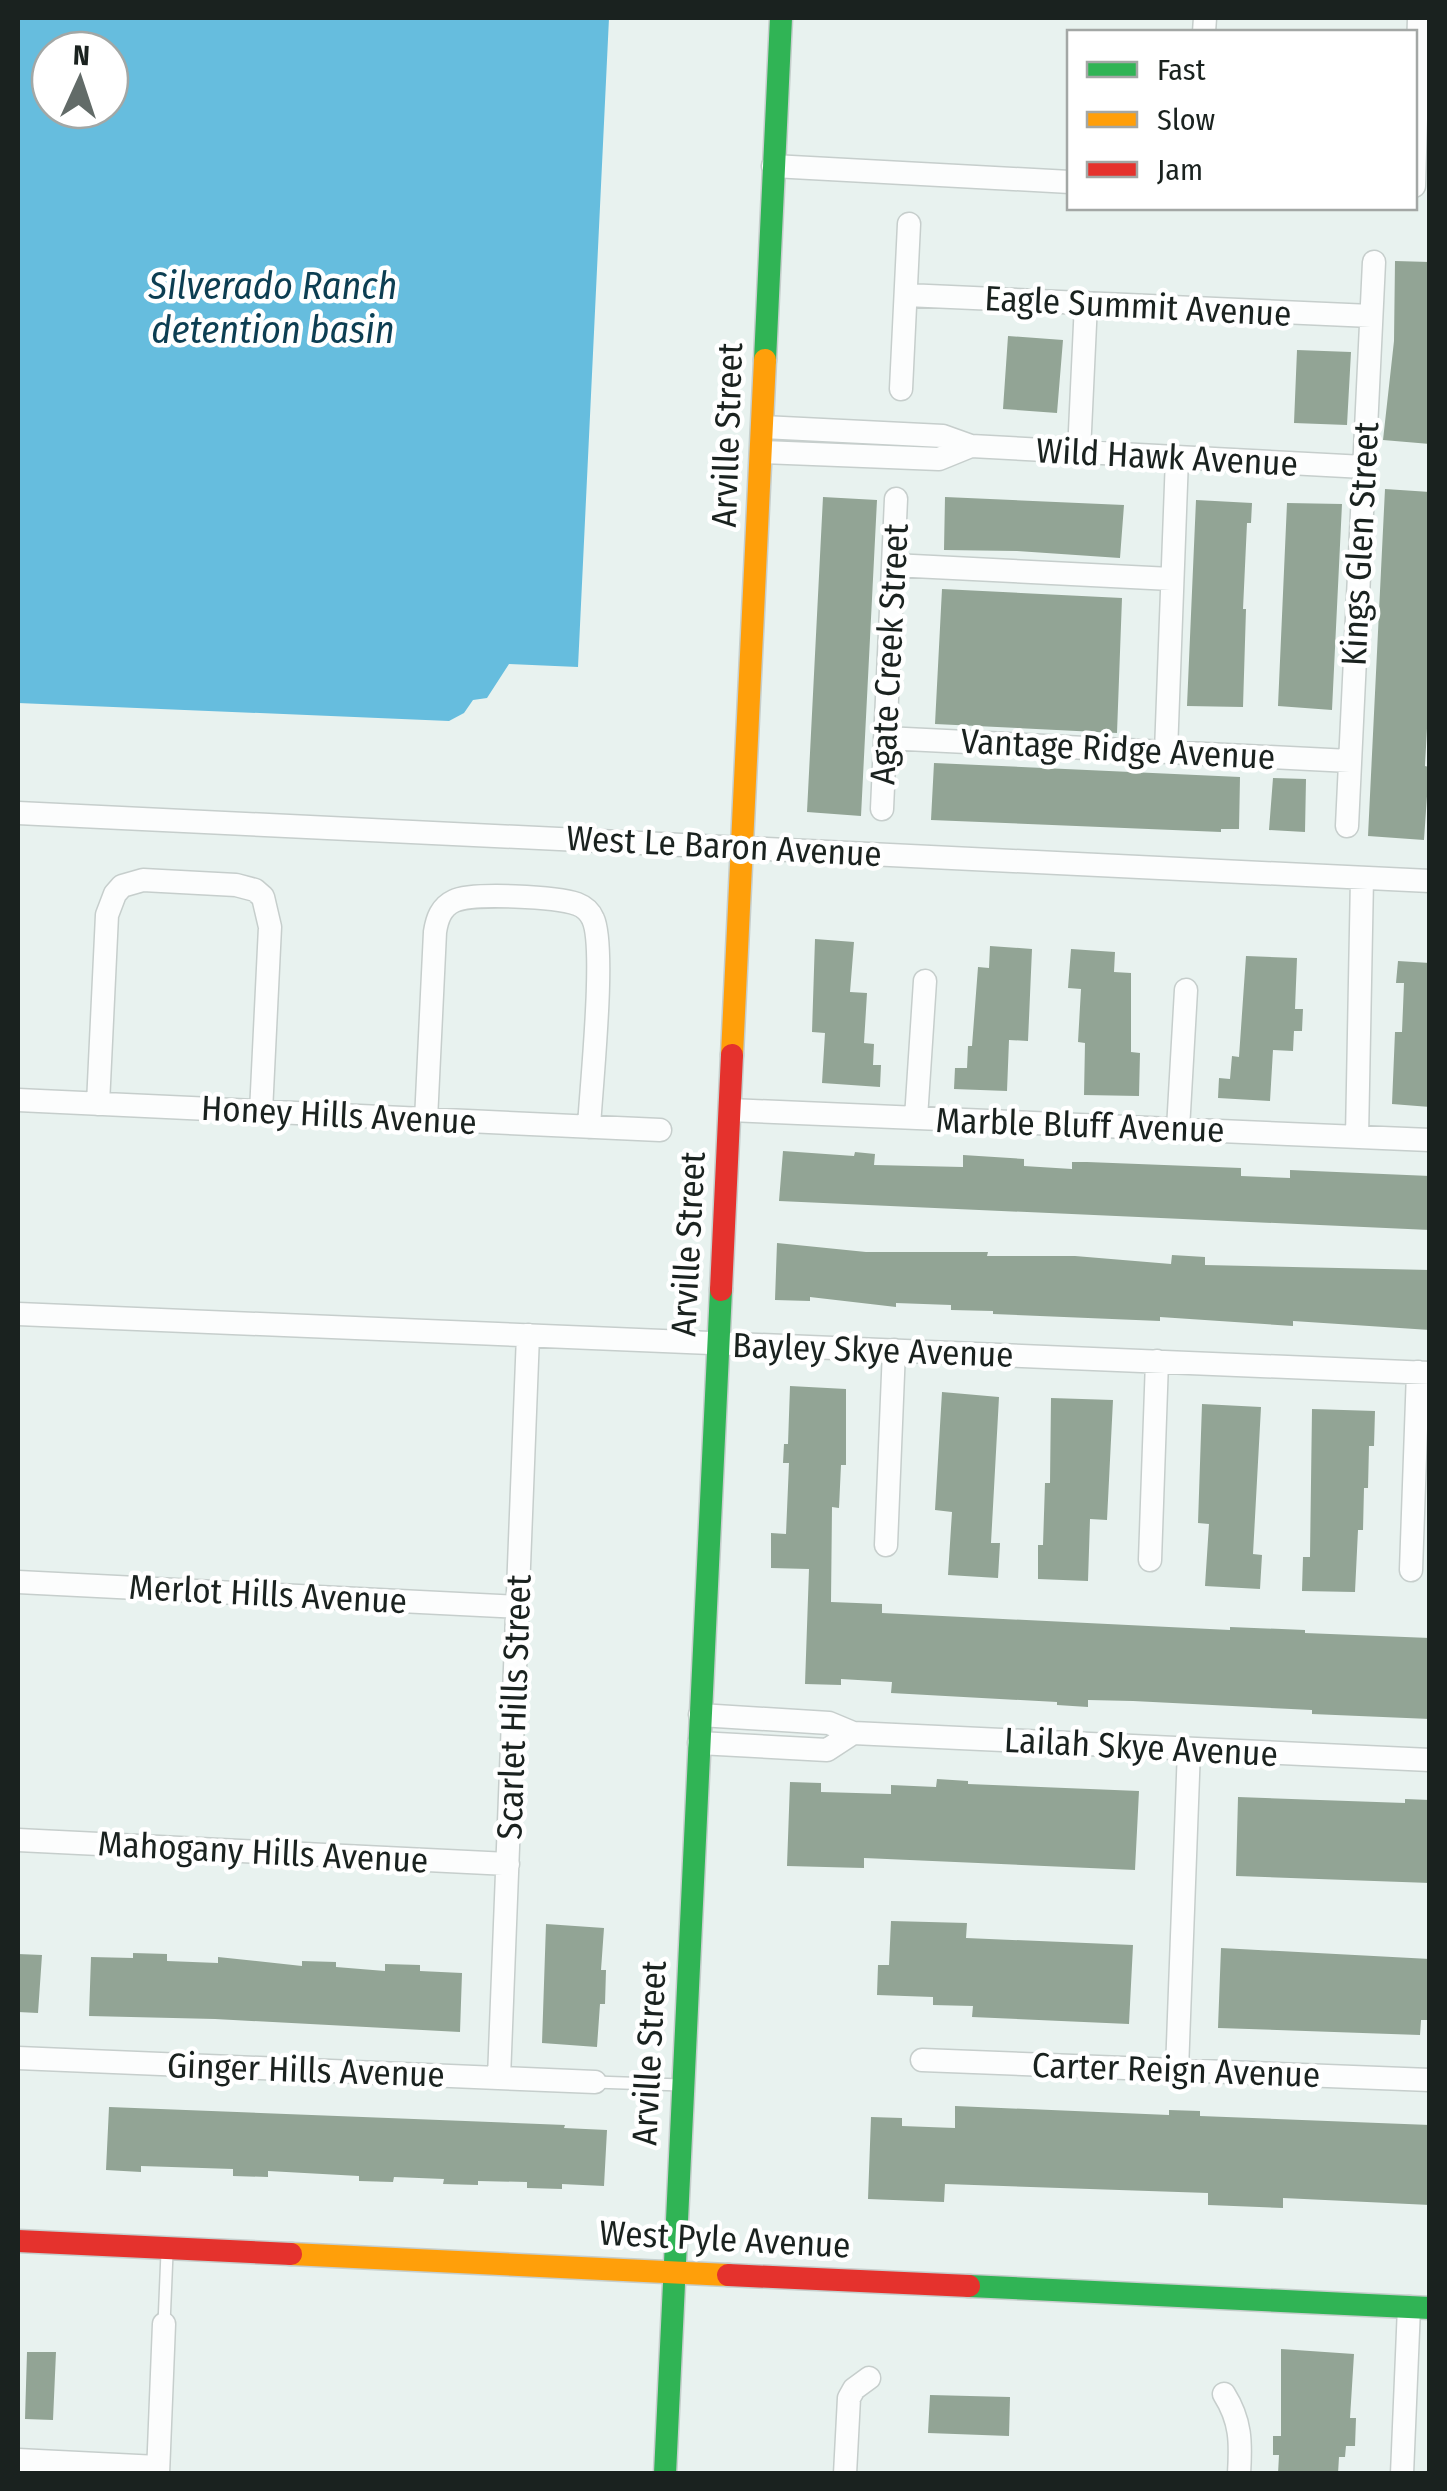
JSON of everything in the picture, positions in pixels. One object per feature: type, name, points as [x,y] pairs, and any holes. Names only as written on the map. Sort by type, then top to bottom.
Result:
[{"type":"street","name":"Arville Street","points":[[665,2474],[781,18]]},
{"type":"street","points":[[1417,85],[1419,18]]},
{"type":"street","points":[[773,166],[1067,182]]},
{"type":"street","points":[[901,389],[910,224]]},
{"type":"street","name":"Kings Glen Street","points":[[1347,826],[1374,262]]},
{"type":"street","name":"Eagle Summit Avenue","points":[[906,295],[1371,316]]},
{"type":"street","points":[[1080,452],[1086,304]]},
{"type":"street","name":"Wild Hawk Avenue","points":[[763,427],[943,436],[970,446],[1364,468]]},
{"type":"street","name":"Wild Hawk Avenue","points":[[762,452],[939,460],[970,446]]},
{"type":"street","points":[[1166,752],[1178,458]]},
{"type":"street","name":"Agate Creek Street","points":[[882,809],[896,499]]},
{"type":"street","points":[[893,564],[1172,579]]},
{"type":"street","name":"Vantage Ridge Avenue","points":[[885,738],[1350,761]]},
{"type":"street","name":"West Le Baron Avenue","points":[[18,813],[1430,881]]},
{"type":"street","points":[[1357,1136],[1362,878]]},
{"type":"street","points":[[98,1104],[106,915],[119,890],[143,880],[247,887],[263,897],[270,928],[261,1112]]},
{"type":"street","points":[[426,1120],[434,932],[446,906],[471,897],[564,901],[583,907],[590,914],[598,944],[589,1127]]},
{"type":"street","points":[[916,1118],[925,981]]},
{"type":"street","points":[[1178,1129],[1186,990]]},
{"type":"street","name":"Honey Hills Avenue","points":[[18,1100],[660,1130]]},
{"type":"street","name":"Marble Bluff Avenue","points":[[730,1110],[1430,1140]]},
{"type":"street","name":"Bayley Skye Avenue","points":[[18,1314],[1424,1372]]},
{"type":"street","name":"Scarlet Hills Street","points":[[499,2078],[528,1336]]},
{"type":"street","points":[[886,1546],[894,1350]]},
{"type":"street","points":[[1150,1560],[1156,1362]]},
{"type":"street","points":[[1411,1570],[1424,1372]]},
{"type":"street","name":"Merlot Hills Avenue","points":[[18,1582],[518,1607]]},
{"type":"street","name":"Lailah Skye Avenue","points":[[700,1715],[829,1724],[852,1734],[1430,1760]]},
{"type":"street","name":"Lailah Skye Avenue","points":[[699,1744],[827,1750],[852,1734]]},
{"type":"street","points":[[1177,2070],[1189,1749]]},
{"type":"street","name":"Mahogany Hills Avenue","points":[[18,1840],[508,1864]]},
{"type":"street","name":"Ginger Hills Avenue","points":[[18,2058],[595,2082]]},
{"type":"street","name":"Carter Reign Avenue","points":[[922,2060],[1430,2080]]},
{"type":"street","name":"West Pyle Avenue","points":[[18,2241],[1419,2307]]},
{"type":"street","points":[[1402,2474],[1419,2307]]},
{"type":"street","points":[[18,2460],[158,2470],[164,2324]]},
{"type":"street","points":[[845,2474],[849,2398],[869,2378]]},
{"type":"street","points":[[1224,2394],[1241,2430],[1240,2474]]},
{"type":"lane","points":[[792,1721],[792,1748]]},
{"type":"lane","points":[[595,2082],[683,2085]]},
{"type":"lane","points":[[164,2324],[168,2248]]},
{"type":"water","name":"Silverado Ranch detention basin","points":[[18,18],[609,18],[578,667],[509,664],[487,698],[473,700],[464,713],[449,721],[18,703]]},
{"type":"building","points":[[1395,261],[1430,262],[1430,444],[1383,440],[1394,341]]},
{"type":"building","points":[[1008,336],[1063,340],[1057,413],[1003,409]]},
{"type":"building","points":[[1297,350],[1351,352],[1347,425],[1294,423]]},
{"type":"building","points":[[1385,489],[1430,492],[1430,672],[1425,766],[1429,767],[1424,840],[1368,836]]},
{"type":"building","points":[[823,497],[877,500],[861,816],[807,812]]},
{"type":"building","points":[[945,497],[1124,505],[1120,558],[944,550]]},
{"type":"building","points":[[1196,500],[1252,503],[1251,523],[1247,523],[1243,609],[1243,707],[1187,706]]},
{"type":"building","points":[[1287,503],[1342,504],[1332,710],[1278,706]]},
{"type":"building","points":[[942,589],[1122,598],[1117,733],[935,724]]},
{"type":"building","points":[[934,763],[1240,777],[1239,829],[1221,832],[931,820]]},
{"type":"building","points":[[1273,778],[1306,779],[1305,832],[1269,830]]},
{"type":"building","points":[[815,939],[854,942],[850,992],[867,993],[864,1043],[874,1044],[873,1065],[881,1065],[880,1087],[822,1083],[825,1033],[812,1032]]},
{"type":"building","points":[[990,946],[1032,949],[1028,1041],[1009,1040],[1007,1091],[954,1089],[955,1068],[967,1068],[978,967],[989,968]]},
{"type":"building","points":[[1071,949],[1115,952],[1114,972],[1131,973],[1131,1052],[1140,1053],[1139,1096],[1084,1095],[1085,1043],[1078,1042],[1081,989],[1068,988]]},
{"type":"building","points":[[1246,956],[1297,958],[1295,1009],[1303,1009],[1302,1031],[1294,1031],[1293,1051],[1273,1050],[1270,1101],[1218,1098],[1219,1078],[1230,1079],[1232,1056],[1239,1057]]},
{"type":"building","points":[[1398,961],[1430,963],[1430,1107],[1392,1104],[1395,1032],[1402,1032],[1404,983],[1396,983]]},
{"type":"building","points":[[783,1151],[875,1154],[874,1165],[963,1167],[963,1155],[1024,1159],[1024,1166],[1072,1169],[1072,1162],[1087,1162],[1241,1168],[1241,1176],[1290,1178],[1290,1170],[1430,1176],[1430,1230],[779,1201]]},
{"type":"building","points":[[777,1243],[866,1252],[988,1252],[987,1256],[1075,1256],[1171,1264],[1172,1255],[1205,1257],[1205,1265],[1430,1270],[1430,1330],[1293,1321],[1293,1326],[1160,1317],[1160,1321],[993,1314],[951,1310],[951,1305],[896,1303],[896,1307],[810,1297],[810,1301],[775,1300]]},
{"type":"building","points":[[790,1386],[846,1389],[846,1465],[841,1465],[839,1508],[832,1507],[831,1602],[882,1604],[882,1613],[1430,1638],[1430,1719],[1133,1701],[1088,1700],[1088,1707],[891,1693],[892,1682],[841,1679],[841,1685],[805,1684],[809,1569],[771,1568],[771,1533],[786,1534],[789,1463],[783,1463],[784,1444],[788,1444]]},
{"type":"building","points":[[942,1392],[999,1397],[991,1543],[1000,1543],[998,1578],[948,1575],[952,1512],[935,1510]]},
{"type":"building","points":[[1051,1398],[1113,1400],[1107,1520],[1090,1519],[1088,1581],[1038,1579],[1045,1483],[1050,1483]]},
{"type":"building","points":[[1202,1404],[1261,1407],[1253,1554],[1262,1555],[1260,1589],[1205,1586],[1209,1524],[1198,1523]]},
{"type":"building","points":[[1312,1409],[1375,1411],[1368,1488],[1364,1488],[1363,1530],[1358,1530],[1355,1592],[1302,1591],[1303,1557],[1310,1557]]},
{"type":"building","points":[[937,1779],[968,1784],[1139,1791],[1135,1870],[864,1858],[864,1868],[787,1866],[790,1782],[821,1783],[821,1792],[891,1794],[891,1785],[936,1787]]},
{"type":"building","points":[[1238,1797],[1405,1803],[1405,1799],[1430,1800],[1430,1883],[1236,1876]]},
{"type":"building","points":[[891,1921],[967,1923],[966,1938],[1133,1945],[1129,2024],[972,2017],[973,2006],[933,2005],[933,1997],[877,1995],[878,1965],[889,1965]]},
{"type":"building","points":[[546,1924],[604,1928],[601,1970],[606,1970],[605,2004],[600,2004],[597,2047],[542,2043]]},
{"type":"building","points":[[1221,1948],[1430,1959],[1430,2020],[1421,2020],[1420,2035],[1218,2028]]},
{"type":"building","points":[[133,1953],[167,1954],[167,1961],[218,1963],[218,1957],[302,1966],[302,1961],[336,1962],[336,1967],[385,1971],[385,1964],[420,1965],[420,1971],[462,1973],[460,2032],[89,2016],[91,1957],[133,1958]]},
{"type":"building","points":[[18,1954],[42,1955],[38,2013],[18,2012]]},
{"type":"building","points":[[955,2106],[1169,2115],[1169,2110],[1200,2111],[1200,2116],[1430,2125],[1430,2205],[1283,2198],[1283,2208],[1208,2205],[1208,2193],[945,2184],[944,2202],[868,2199],[871,2117],[902,2118],[902,2126],[955,2128]]},
{"type":"building","points":[[109,2107],[565,2125],[564,2128],[607,2130],[604,2186],[562,2184],[562,2189],[527,2188],[527,2182],[443,2184],[444,2179],[394,2177],[393,2182],[359,2181],[359,2176],[268,2171],[268,2177],[233,2176],[233,2169],[141,2166],[141,2172],[106,2170]]},
{"type":"building","points":[[1281,2349],[1354,2354],[1350,2418],[1356,2418],[1355,2446],[1346,2446],[1345,2457],[1339,2457],[1338,2474],[1278,2474],[1279,2455],[1273,2455],[1273,2436],[1281,2436]]},
{"type":"building","points":[[27,2352],[56,2352],[53,2420],[25,2419]]},
{"type":"building","points":[[930,2395],[1010,2397],[1009,2436],[928,2433]]},
{"type":"traffic: fast","points":[[765,360],[781,18]]},
{"type":"traffic: fast","points":[[665,2474],[721,1290]]},
{"type":"traffic: fast","points":[[969,2286],[1430,2308]]},
{"type":"traffic: slow","points":[[732,1055],[765,360]]},
{"type":"traffic: slow","points":[[291,2254],[728,2275]]},
{"type":"traffic: jam","points":[[721,1290],[732,1055]]},
{"type":"traffic: jam","points":[[18,2241],[291,2254]]},
{"type":"traffic: jam","points":[[728,2275],[969,2286]]}]
